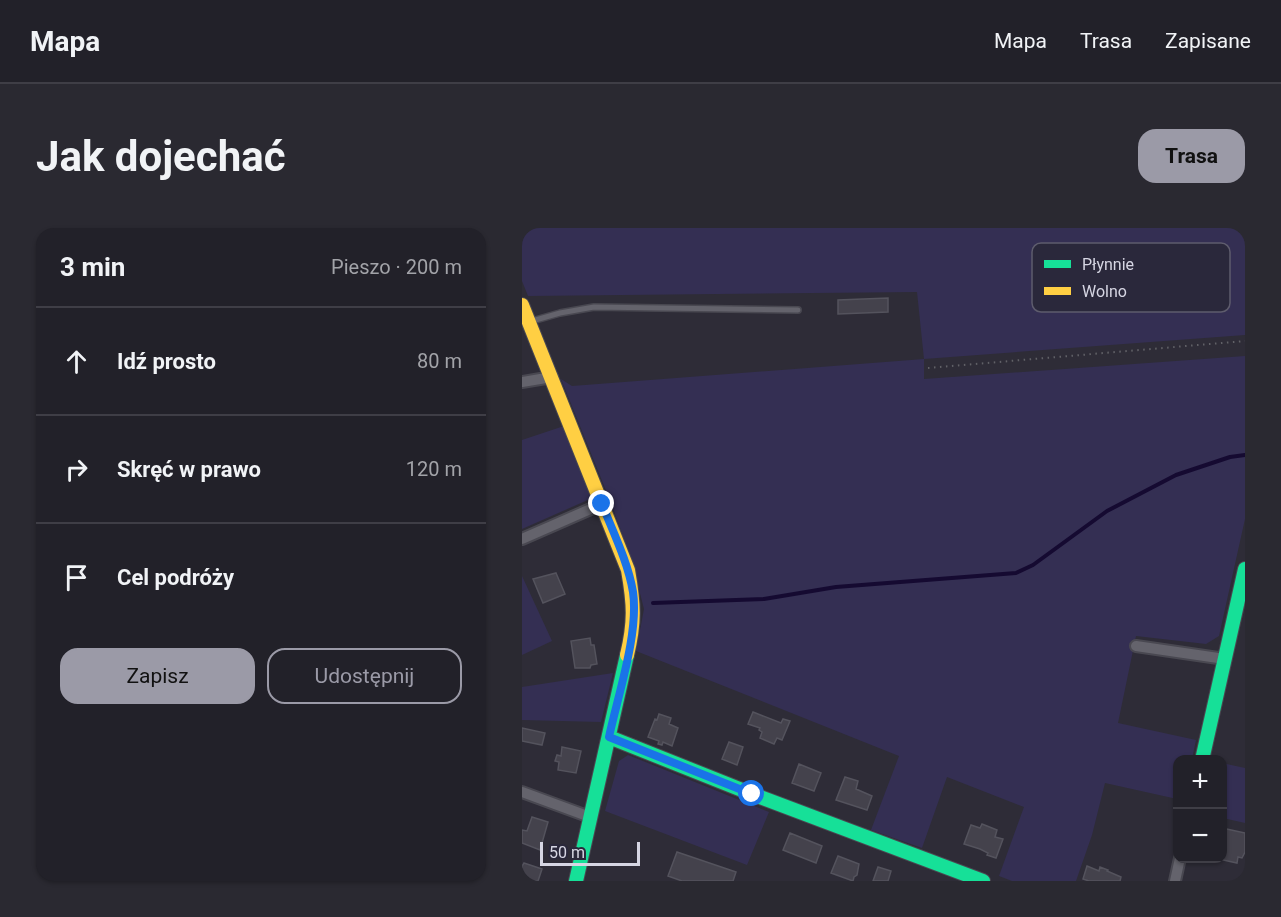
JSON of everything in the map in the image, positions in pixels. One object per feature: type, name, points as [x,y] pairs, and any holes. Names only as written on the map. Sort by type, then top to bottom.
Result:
[{"type":"street","points":[[522,305],[627,570],[634,601],[633,628],[576,881]]},
{"type":"street","points":[[522,382],[552,377]]},
{"type":"street","points":[[522,539],[602,504]]},
{"type":"street","points":[[1203,755],[1245,569]]},
{"type":"street","points":[[1136,646],[1225,659]]},
{"type":"street","points":[[609,737],[983,881]]},
{"type":"street","points":[[522,792],[590,817]]},
{"type":"street","points":[[1175,881],[1179,863]]},
{"type":"lane","points":[[529,322],[594,307],[798,310]]},
{"type":"path","points":[[928,368],[1245,341]]},
{"type":"shaded area","points":[[522,228],[1245,228],[1245,335],[924,359],[917,292],[528,296],[522,281]]},
{"type":"shaded area","points":[[1245,356],[1245,519],[1219,636],[1206,644],[1136,636],[1118,723],[1196,740],[1193,755],[1173,755],[1173,798],[1105,783],[1092,835],[1076,881],[1012,881],[999,876],[1024,807],[947,777],[922,848],[871,830],[899,756],[636,651],[644,609],[631,558],[561,379],[572,386],[924,359],[924,379]]},
{"type":"shaded area","points":[[564,426],[591,492],[590,499],[522,529],[522,440]]},
{"type":"shaded area","points":[[522,576],[552,641],[522,655]]},
{"type":"shaded area","points":[[613,673],[601,722],[522,720],[522,687]]},
{"type":"shaded area","points":[[628,755],[769,812],[747,865],[605,811],[619,761]]},
{"type":"shaded area","points":[[1227,764],[1245,768],[1245,823],[1227,819]]},
{"type":"building","points":[[888,298],[888,312],[838,314],[838,300]]},
{"type":"building","points":[[556,573],[565,594],[543,603],[533,579]]},
{"type":"building","points":[[590,638],[591,645],[594,645],[597,664],[591,665],[590,668],[575,668],[571,641]]},
{"type":"building","points":[[753,712],[781,723],[783,719],[790,721],[782,740],[777,738],[774,744],[760,738],[762,732],[760,728],[748,724]]},
{"type":"building","points":[[659,714],[671,718],[669,724],[678,728],[672,746],[663,742],[662,745],[658,744],[659,741],[648,737]]},
{"type":"building","points":[[522,728],[545,733],[542,745],[522,741]]},
{"type":"building","points":[[729,742],[743,747],[737,765],[722,759]]},
{"type":"building","points":[[562,747],[581,751],[576,773],[558,770],[559,762],[555,761],[557,755],[561,756]]},
{"type":"building","points":[[799,764],[821,773],[814,791],[792,783]]},
{"type":"building","points":[[845,777],[858,781],[856,789],[872,796],[867,810],[836,800]]},
{"type":"building","points":[[532,817],[548,822],[540,850],[522,843],[522,830],[527,831]]},
{"type":"building","points":[[982,824],[997,830],[995,837],[1003,839],[996,858],[980,849],[964,844],[971,825],[980,828]]},
{"type":"building","points":[[1227,829],[1245,833],[1245,852],[1242,858],[1238,857],[1237,863],[1227,861]]},
{"type":"building","points":[[790,833],[822,846],[816,863],[783,850]]},
{"type":"building","points":[[677,852],[736,872],[733,881],[682,881],[668,876]]},
{"type":"building","points":[[838,856],[859,864],[853,881],[831,873]]},
{"type":"building","points":[[524,863],[542,869],[538,881],[522,881]]},
{"type":"building","points":[[1087,866],[1099,871],[1100,867],[1108,870],[1121,877],[1120,881],[1083,879]]},
{"type":"building","points":[[878,867],[891,871],[888,881],[873,881]]},
{"type":"waterway","points":[[653,603],[764,599],[836,587],[1016,573],[1033,565],[1107,511],[1176,475],[1230,457],[1245,455]]},
{"type":"traffic: fast","points":[[1203,755],[1245,569]]},
{"type":"traffic: fast","points":[[576,881],[627,655]]},
{"type":"traffic: fast","points":[[609,737],[752,794],[983,881]]},
{"type":"traffic: slow","points":[[522,305],[628,570],[633,613],[627,655]]},
{"type":"route","points":[[602,504],[631,582],[634,601],[633,628],[609,737],[752,794]]}]
